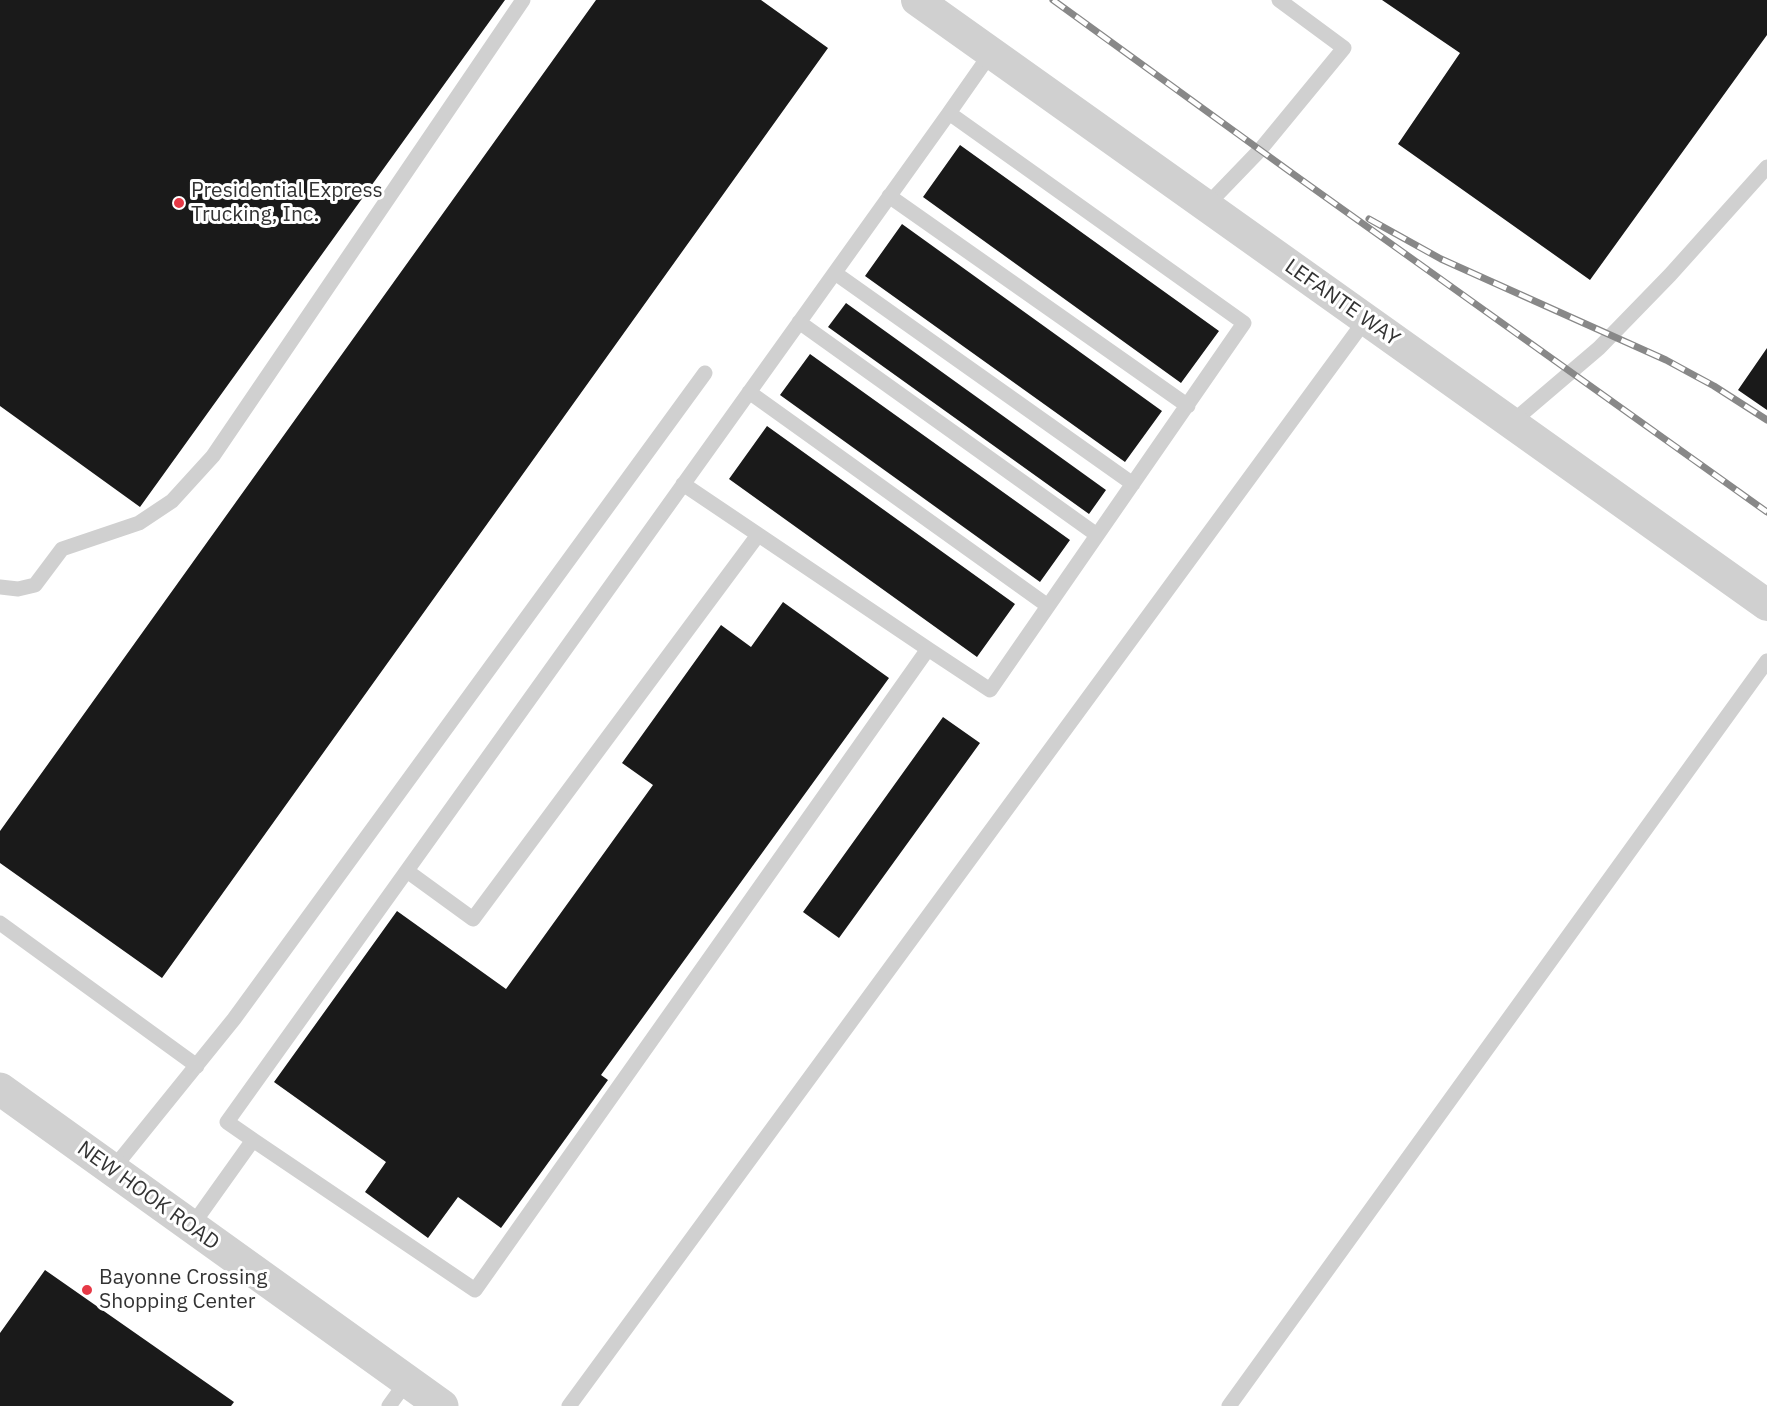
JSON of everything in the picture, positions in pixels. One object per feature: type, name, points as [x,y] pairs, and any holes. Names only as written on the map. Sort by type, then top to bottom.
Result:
[{"type":"street","name":"LEFANTE WAY","points":[[917,0],[1767,605]]},
{"type":"street","name":"NEW HOOK ROAD","points":[[0,1089],[191,1227],[398,1393],[442,1406]]},
{"type":"lane","points":[[0,586],[18,589],[35,585],[62,549],[139,524],[172,501],[213,456],[523,0]]},
{"type":"lane","points":[[1206,206],[1260,150],[1344,48],[1279,0]]},
{"type":"lane","points":[[928,649],[475,1290],[227,1122],[991,53]]},
{"type":"lane","points":[[683,484],[990,690],[1244,323],[949,113]]},
{"type":"lane","points":[[1510,423],[1599,348],[1670,275],[1767,167]]},
{"type":"lane","points":[[890,196],[1188,406]]},
{"type":"lane","points":[[835,273],[1133,484]]},
{"type":"lane","points":[[569,1406],[1365,319]]},
{"type":"lane","points":[[799,322],[1098,535]]},
{"type":"lane","points":[[112,1170],[234,1019],[705,373]]},
{"type":"lane","points":[[749,392],[1048,606]]},
{"type":"lane","points":[[407,871],[473,919],[758,535]]},
{"type":"lane","points":[[1229,1406],[1767,661]]},
{"type":"lane","points":[[0,923],[197,1066]]},
{"type":"lane","points":[[191,1227],[253,1140]]},
{"type":"building","name":"Presidential Express Trucking, Inc.","points":[[0,0],[505,0],[140,507],[0,406]]},
{"type":"building","points":[[596,0],[761,0],[828,48],[162,978],[0,863],[0,831]]},
{"type":"building","points":[[1382,0],[1767,0],[1767,35],[1590,280],[1398,144],[1460,53]]},
{"type":"building","points":[[960,145],[1219,331],[1181,383],[923,197]]},
{"type":"building","points":[[902,224],[1162,411],[1125,462],[865,276]]},
{"type":"building","points":[[846,303],[1106,490],[1089,514],[828,327]]},
{"type":"building","points":[[1767,348],[1767,410],[1738,390]]},
{"type":"building","points":[[810,354],[1070,540],[1040,582],[780,395]]},
{"type":"building","points":[[767,426],[1015,604],[977,657],[729,479]]},
{"type":"building","points":[[783,602],[889,678],[601,1075],[608,1080],[501,1228],[458,1197],[428,1238],[365,1192],[386,1162],[274,1082],[397,911],[506,989],[653,785],[622,763],[721,625],[751,647]]},
{"type":"building","points":[[943,717],[980,743],[839,938],[803,912]]},
{"type":"building","points":[[45,1270],[234,1402],[231,1406],[0,1406],[0,1333]]},
{"type":"railway","points":[[1053,0],[1767,512]]},
{"type":"railway","points":[[1369,219],[1441,259],[1666,360],[1714,386],[1767,420]]},
{"type":"place","name":"Presidential Express Trucking, Inc.","points":[[179,203]]},
{"type":"place","name":"Bayonne Crossing Shopping Center","points":[[87,1290]]}]
